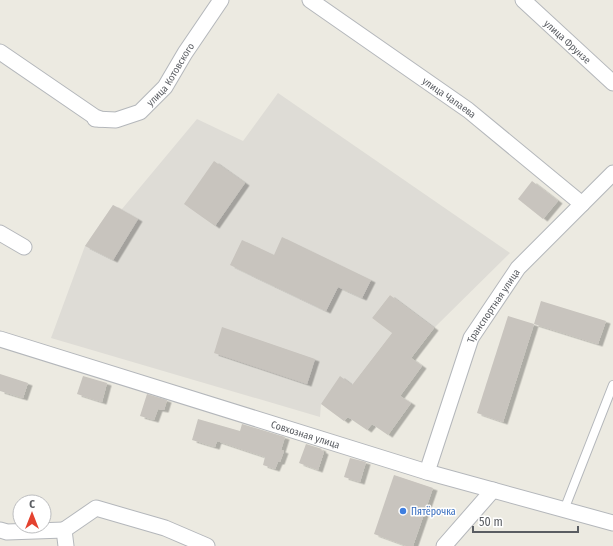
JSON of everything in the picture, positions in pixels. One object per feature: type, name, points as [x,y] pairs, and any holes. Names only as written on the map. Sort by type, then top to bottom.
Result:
[{"type":"street","name":"улица Котовского","points":[[0,52],[97,119],[116,120],[140,112],[165,87],[185,53],[221,0]]},
{"type":"street","name":"улица Чапаева","points":[[310,0],[468,110],[582,204]]},
{"type":"street","name":"улица Фрунзе","points":[[523,0],[613,83]]},
{"type":"street","name":"Транспортная улица","points":[[427,472],[471,338],[518,268],[613,173]]},
{"type":"street","points":[[0,233],[24,247]]},
{"type":"street","name":"Совхозная улица","points":[[0,339],[427,472],[613,523]]},
{"type":"street","points":[[444,546],[493,490]]},
{"type":"street","points":[[0,530],[7,532],[64,530],[96,508],[165,528],[187,542],[207,546]]},
{"type":"street","points":[[64,530],[66,546]]},
{"type":"lane","points":[[564,510],[613,385]]},
{"type":"shaded area","points":[[278,93],[510,253],[434,328],[390,295],[372,318],[392,333],[352,385],[321,404],[320,417],[51,338],[85,246],[113,205],[122,209],[197,119],[243,141]]},
{"type":"building","points":[[214,161],[245,183],[215,226],[184,204]]},
{"type":"building","points":[[532,181],[558,201],[543,219],[518,199]]},
{"type":"building","points":[[113,205],[138,219],[113,260],[85,246]]},
{"type":"building","points":[[282,237],[371,280],[362,298],[338,287],[326,311],[230,265],[242,240],[274,255]]},
{"type":"building","points":[[390,295],[434,328],[411,358],[422,366],[400,396],[411,403],[388,435],[372,424],[367,430],[348,417],[344,421],[321,404],[340,376],[352,385],[392,333],[372,318]]},
{"type":"building","points":[[541,301],[606,321],[598,344],[534,324]]},
{"type":"building","points":[[508,316],[534,324],[503,422],[477,413]]},
{"type":"building","points":[[222,327],[315,359],[307,384],[214,353]]},
{"type":"building","points":[[0,374],[28,383],[23,398],[0,391]]},
{"type":"building","points":[[83,376],[107,383],[102,402],[77,394]]},
{"type":"building","points":[[147,394],[167,400],[164,410],[158,409],[154,420],[140,416]]},
{"type":"building","points":[[198,419],[240,431],[242,424],[285,437],[281,450],[284,451],[280,462],[278,462],[275,469],[263,465],[265,457],[217,441],[215,447],[192,440]]},
{"type":"building","points":[[306,444],[322,449],[321,450],[324,452],[318,470],[299,463]]},
{"type":"building","points":[[350,458],[366,462],[360,482],[344,477]]},
{"type":"building","name":"Пятёрочка","points":[[394,475],[433,488],[413,546],[407,546],[374,534]]},
{"type":"place","name":"Пятёрочка","points":[[403,511]]}]
